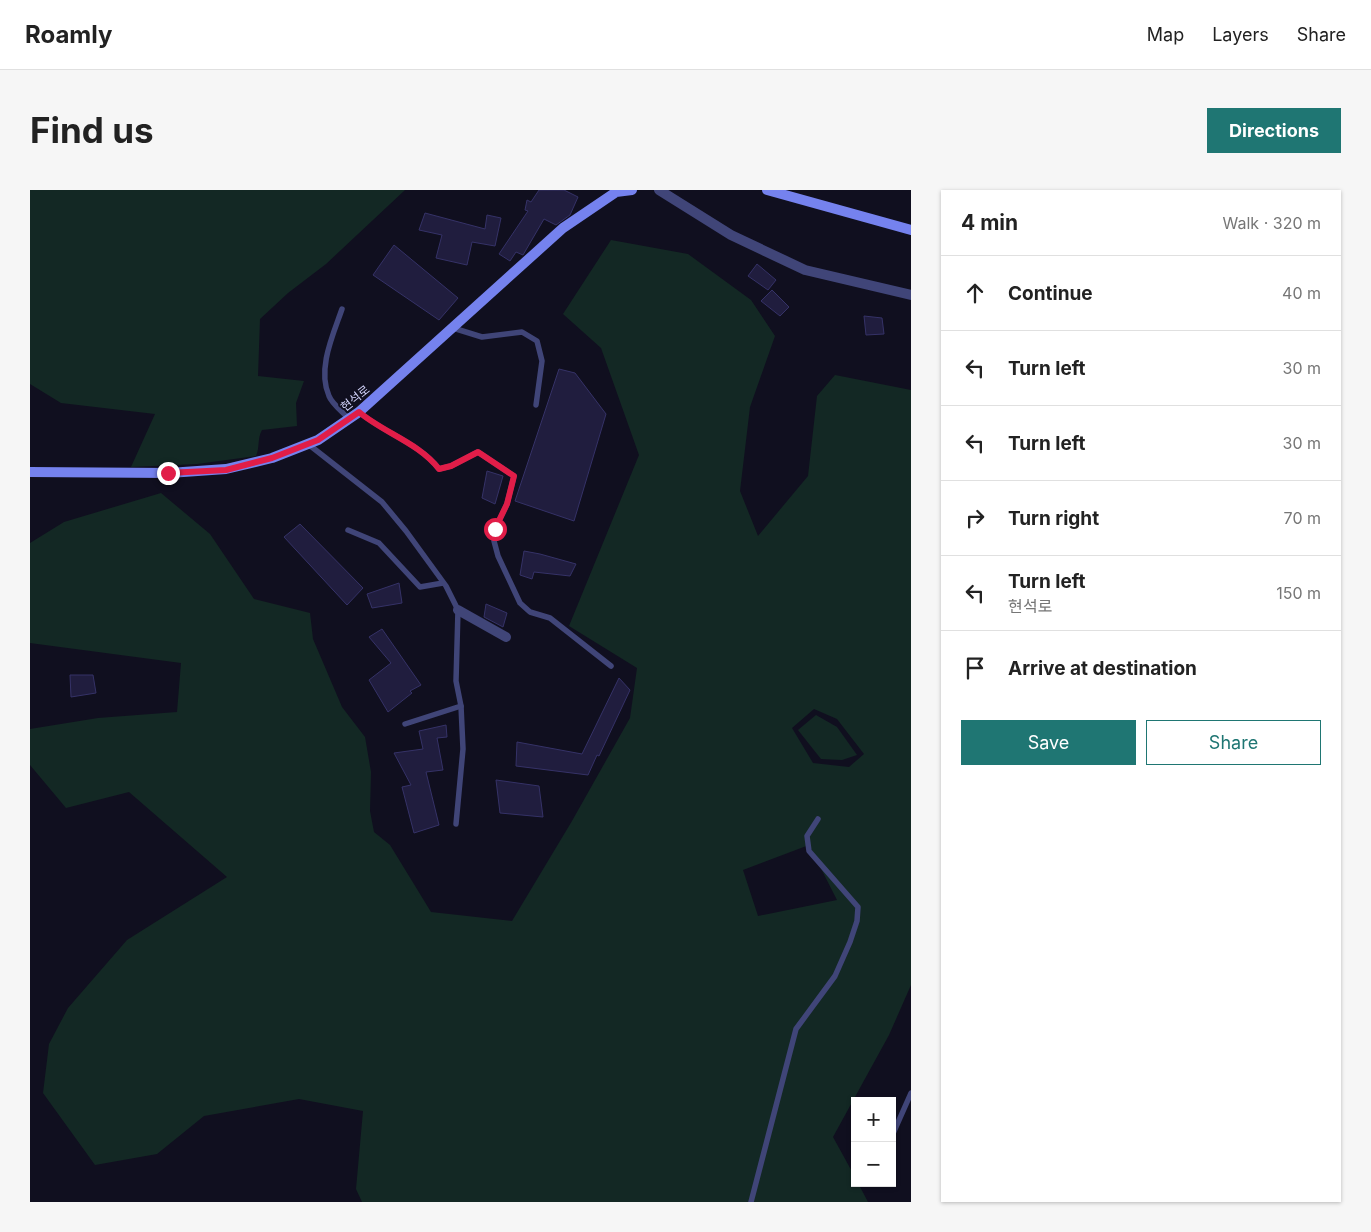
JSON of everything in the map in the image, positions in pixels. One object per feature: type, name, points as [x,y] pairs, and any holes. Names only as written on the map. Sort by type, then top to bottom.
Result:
[{"type":"street","name":"현석로","points":[[30,472],[168,473],[226,470],[272,458],[318,440],[359,412],[563,228],[614,191],[632,190]]},
{"type":"street","points":[[658,190],[731,235],[805,270],[911,295]]},
{"type":"street","points":[[767,190],[911,230]]},
{"type":"street","points":[[458,610],[506,637]]},
{"type":"lane","points":[[342,309],[330,344],[324,379],[329,398],[349,419]]},
{"type":"lane","points":[[453,328],[482,336],[522,332],[537,341],[542,361],[536,405]]},
{"type":"lane","points":[[359,412],[374,424],[429,456],[439,469],[451,466],[478,452],[514,476],[507,504],[495,529],[494,541],[498,556],[520,603],[530,612],[550,618],[611,666]]},
{"type":"lane","points":[[308,444],[382,502],[406,531],[443,583],[458,610],[456,681],[461,706],[463,749],[456,824]]},
{"type":"lane","points":[[348,530],[379,543],[420,587],[443,583]]},
{"type":"lane","points":[[405,724],[461,706]]},
{"type":"lane","points":[[751,1202],[796,1029],[835,976],[857,921],[858,908],[809,851],[807,836],[818,818]]},
{"type":"lane","points":[[896,1127],[911,1093]]},
{"type":"green space","points":[[30,190],[405,190],[326,264],[288,293],[260,319],[258,376],[304,381],[296,403],[297,426],[262,430],[256,456],[197,464],[131,467],[155,414],[61,403],[30,384]]},
{"type":"green space","points":[[611,240],[688,254],[751,300],[775,336],[750,407],[740,491],[758,536],[808,476],[817,396],[835,375],[911,390],[911,985],[889,1035],[855,1097],[851,1097],[851,1104],[833,1137],[851,1170],[851,1187],[860,1187],[868,1202],[362,1202],[356,1189],[363,1111],[299,1099],[204,1116],[157,1154],[95,1165],[43,1093],[49,1044],[68,1008],[127,940],[227,877],[129,792],[66,808],[30,765],[30,729],[98,718],[177,712],[181,663],[30,643],[30,543],[64,522],[161,493],[210,534],[254,599],[310,613],[313,639],[342,707],[365,737],[371,772],[370,811],[374,832],[390,845],[431,912],[512,921],[572,821],[630,718],[637,668],[569,626],[639,455],[601,348],[563,314]],"holes":[[[814,709],[837,719],[864,754],[849,767],[813,763],[792,728]],[[809,845],[837,900],[758,916],[743,870]]]},
{"type":"green space","points":[[816,715],[837,727],[857,755],[842,760],[821,759],[798,730]]},
{"type":"building","points":[[539,190],[564,190],[578,197],[570,215],[556,225],[544,219],[523,255],[516,252],[510,261],[499,254],[528,211],[525,210],[527,200],[531,202]]},
{"type":"building","points":[[425,213],[485,229],[487,215],[501,218],[495,246],[472,242],[467,265],[436,258],[442,235],[419,230]]},
{"type":"building","points":[[394,245],[458,298],[439,320],[373,275]]},
{"type":"building","points":[[757,264],[776,280],[768,290],[748,276]]},
{"type":"building","points":[[772,290],[789,307],[780,316],[761,301]]},
{"type":"building","points":[[864,316],[882,318],[884,334],[866,335]]},
{"type":"building","points":[[559,369],[575,373],[606,414],[574,521],[515,501]]},
{"type":"building","points":[[487,471],[503,476],[495,504],[482,498]]},
{"type":"building","points":[[300,524],[363,588],[347,605],[284,537]]},
{"type":"building","points":[[524,551],[576,564],[570,576],[534,572],[532,579],[520,575]]},
{"type":"building","points":[[399,583],[402,603],[372,608],[367,594]]},
{"type":"building","points":[[486,604],[507,613],[503,627],[484,617]]},
{"type":"building","points":[[382,629],[421,685],[410,691],[412,693],[388,712],[369,680],[391,663],[369,637]]},
{"type":"building","points":[[70,675],[93,675],[96,693],[71,697]]},
{"type":"building","points":[[619,678],[630,690],[588,775],[516,766],[517,742],[582,754]]},
{"type":"building","points":[[446,725],[447,737],[437,738],[443,770],[426,772],[439,825],[414,833],[402,787],[411,785],[394,753],[423,749],[419,731]]},
{"type":"building","points":[[496,780],[539,786],[543,817],[500,813]]},
{"type":"route","points":[[168,473],[226,470],[272,458],[318,440],[359,412],[374,424],[429,456],[439,469],[451,466],[478,452],[514,476],[507,504],[495,529]]}]
